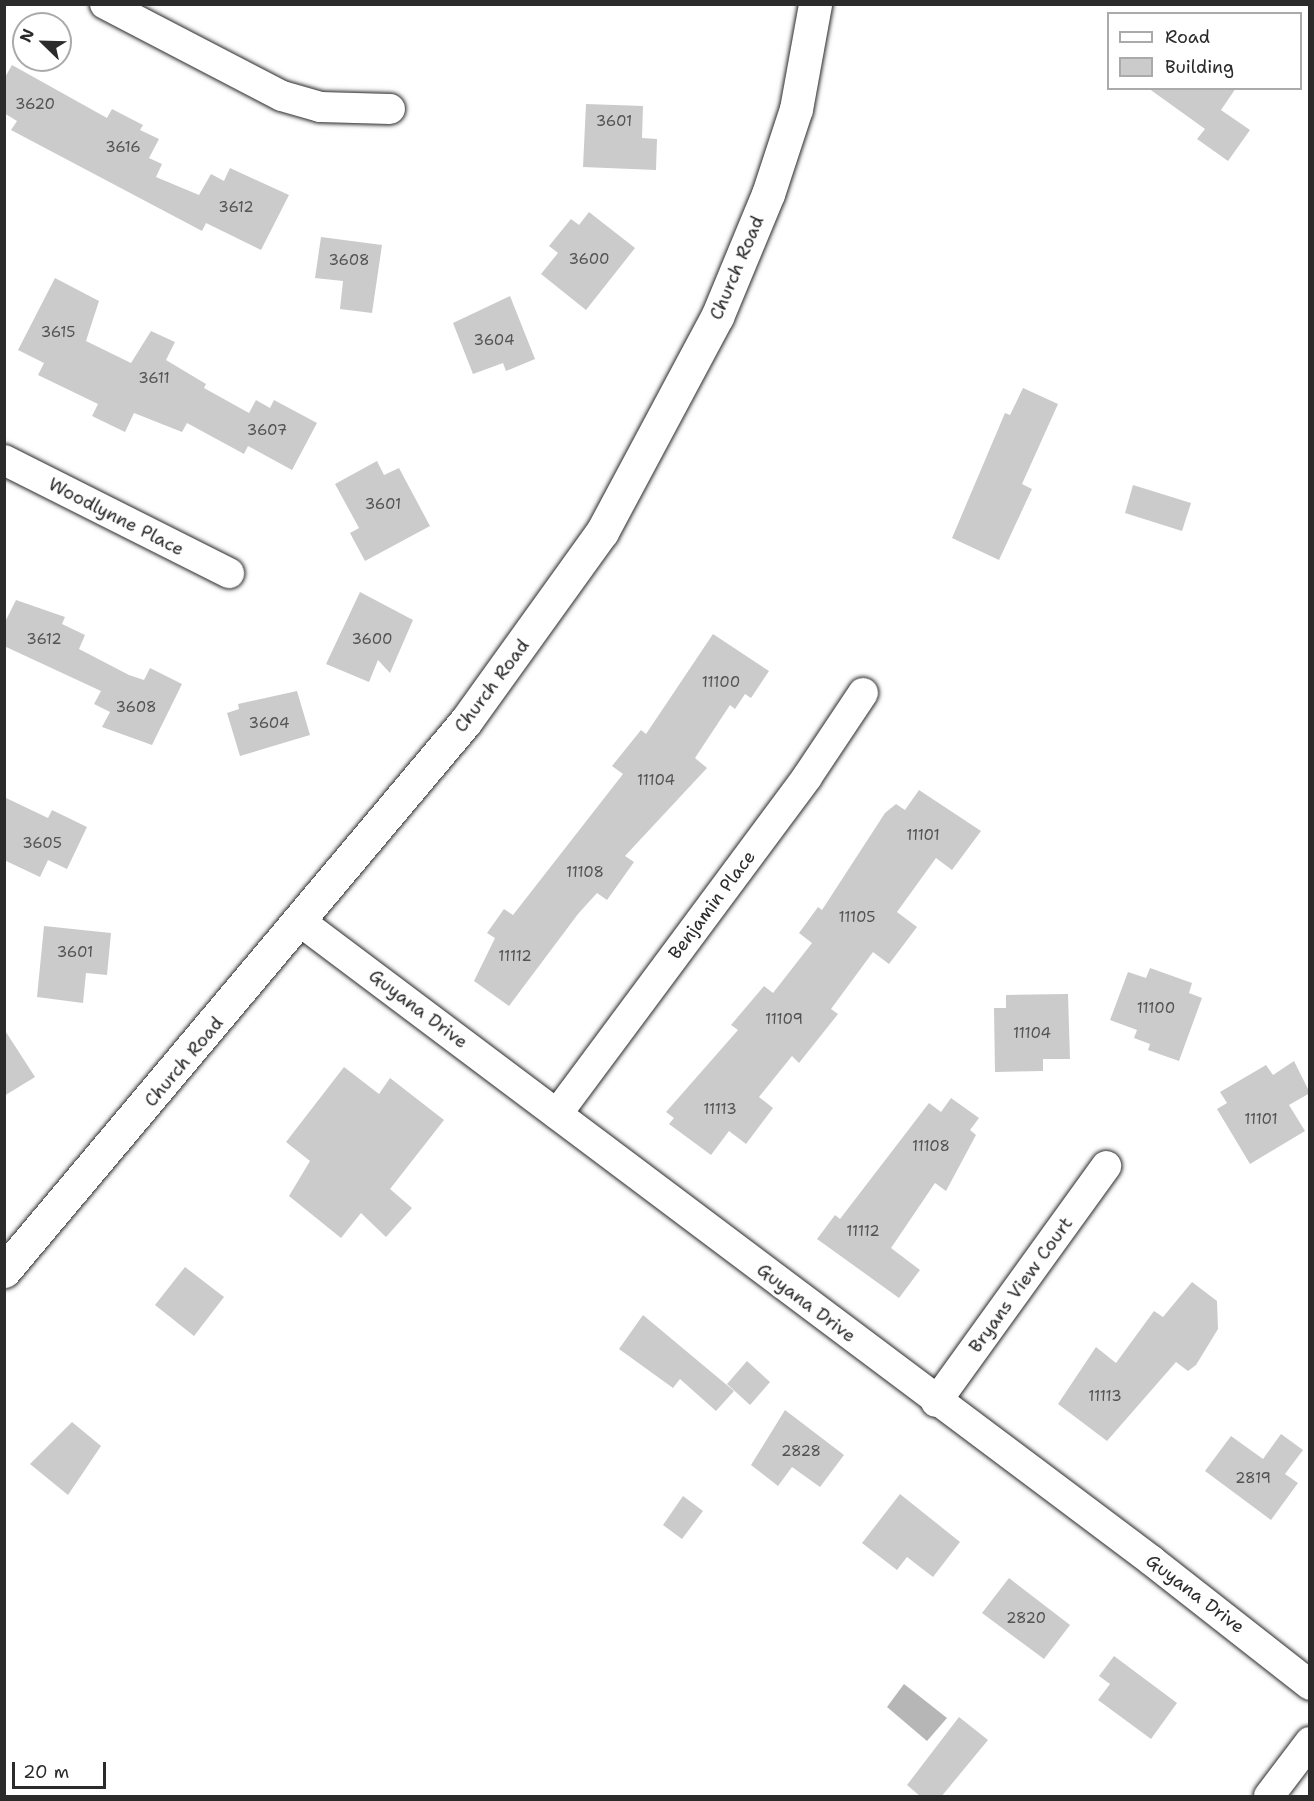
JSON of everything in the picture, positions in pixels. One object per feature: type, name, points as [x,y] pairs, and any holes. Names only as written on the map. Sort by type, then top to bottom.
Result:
[{"type":"main road","name":"Church Road","points":[[4,1271],[301,922],[557,601],[654,441],[717,317],[768,194],[796,109],[815,4]]},
{"type":"street","points":[[105,4],[282,96],[320,106],[390,108]]},
{"type":"street","name":"Woodlynne Place","points":[[4,460],[229,573]]},
{"type":"street","name":"Benjamin Place","points":[[556,1114],[800,787],[862,693]]},
{"type":"street","name":"Guyana Drive","points":[[301,922],[1310,1685]]},
{"type":"street","name":"Bryans View Court","points":[[936,1402],[1106,1166]]},
{"type":"street","points":[[1269,1797],[1310,1742]]},
{"type":"shaded area","points":[[904,1684],[947,1718],[927,1741],[887,1707]]},
{"type":"building","points":[[12,65],[12,72],[25,72],[107,118],[112,109],[143,125],[140,130],[159,139],[149,158],[162,164],[156,177],[199,195],[211,174],[224,181],[230,168],[289,195],[261,250],[206,223],[202,231],[11,130],[17,121],[4,113],[4,79]]},
{"type":"building","points":[[1151,90],[1235,90],[1221,110],[1250,130],[1228,161],[1197,139],[1205,129]]},
{"type":"building","points":[[586,104],[643,106],[642,138],[657,139],[656,170],[583,167]]},
{"type":"building","points":[[589,212],[635,248],[586,310],[541,274],[558,253],[549,246],[571,219],[579,225]]},
{"type":"building","points":[[321,237],[382,245],[372,313],[340,309],[343,281],[315,278]]},
{"type":"building","points":[[55,278],[99,301],[86,341],[131,363],[151,331],[175,342],[166,360],[206,384],[204,388],[249,413],[256,400],[270,408],[274,400],[317,423],[292,470],[248,446],[244,454],[187,423],[182,432],[134,413],[125,432],[92,416],[98,404],[38,375],[44,363],[18,350]]},
{"type":"building","points":[[510,296],[535,359],[506,371],[503,363],[473,374],[453,323]]},
{"type":"building","points":[[1023,388],[1058,404],[1022,484],[1032,489],[999,560],[952,538],[1005,413],[1010,415]]},
{"type":"building","points":[[377,461],[384,475],[399,468],[430,526],[365,561],[350,533],[359,528],[335,484]]},
{"type":"building","points":[[1133,485],[1191,503],[1182,531],[1125,513]]},
{"type":"building","points":[[360,592],[413,620],[390,673],[378,660],[369,682],[326,664]]},
{"type":"building","points":[[16,600],[65,617],[62,624],[85,635],[79,649],[129,675],[144,680],[150,668],[182,684],[152,745],[102,727],[110,712],[94,704],[101,691],[4,646],[4,624]]},
{"type":"building","points":[[713,634],[769,671],[751,698],[745,694],[735,709],[730,705],[695,758],[707,768],[625,856],[634,862],[607,900],[597,893],[578,914],[509,1006],[474,981],[495,938],[487,933],[504,909],[513,915],[623,774],[612,766],[641,730],[646,734]]},
{"type":"building","points":[[297,691],[310,735],[240,756],[227,713],[239,709],[238,704]]},
{"type":"building","points":[[919,790],[981,831],[952,870],[936,858],[897,912],[917,927],[889,964],[873,952],[831,1009],[838,1014],[799,1063],[792,1056],[759,1097],[773,1108],[746,1144],[729,1131],[711,1155],[669,1124],[674,1118],[666,1112],[738,1030],[731,1025],[764,986],[773,993],[812,943],[799,933],[818,907],[822,910],[885,813],[896,804],[905,810]]},
{"type":"building","points":[[4,797],[48,818],[52,810],[87,827],[67,869],[48,860],[40,877],[4,860]]},
{"type":"building","points":[[44,926],[111,933],[107,975],[86,973],[83,1003],[37,997]]},
{"type":"building","points":[[1150,968],[1192,983],[1189,993],[1202,998],[1179,1061],[1148,1050],[1150,1044],[1134,1038],[1137,1030],[1110,1020],[1128,972],[1146,978]]},
{"type":"building","points":[[1068,994],[1070,1059],[1043,1059],[1043,1071],[995,1072],[994,1008],[1006,1008],[1006,995]]},
{"type":"building","points":[[4,1029],[35,1077],[4,1096]]},
{"type":"building","points":[[1294,1061],[1310,1093],[1289,1105],[1305,1131],[1250,1164],[1217,1109],[1227,1103],[1220,1092],[1266,1065],[1273,1075]]},
{"type":"building","points":[[344,1067],[379,1094],[390,1078],[444,1120],[390,1189],[412,1208],[386,1237],[361,1213],[341,1238],[289,1196],[310,1161],[286,1142]]},
{"type":"building","points":[[951,1098],[979,1118],[970,1130],[976,1135],[946,1191],[935,1183],[891,1248],[920,1270],[899,1298],[817,1239],[835,1215],[840,1219],[929,1103],[941,1112]]},
{"type":"building","points":[[185,1267],[224,1297],[194,1336],[155,1305]]},
{"type":"building","points":[[1192,1282],[1217,1301],[1218,1329],[1196,1365],[1188,1371],[1176,1362],[1107,1441],[1058,1404],[1096,1347],[1116,1363],[1154,1311],[1163,1317]]},
{"type":"building","points":[[643,1315],[734,1391],[716,1411],[680,1379],[673,1388],[619,1349]]},
{"type":"building","points":[[747,1361],[770,1382],[750,1405],[727,1384]]},
{"type":"building","points":[[785,1410],[844,1455],[820,1487],[792,1467],[778,1486],[751,1465]]},
{"type":"building","points":[[72,1422],[101,1446],[68,1495],[30,1464]]},
{"type":"building","points":[[1281,1434],[1303,1450],[1285,1474],[1298,1483],[1271,1520],[1205,1471],[1231,1436],[1263,1459]]},
{"type":"building","points":[[900,1494],[960,1542],[933,1577],[907,1557],[897,1570],[862,1543]]},
{"type":"building","points":[[683,1496],[703,1511],[682,1539],[663,1525]]},
{"type":"building","points":[[1009,1578],[1070,1625],[1044,1659],[982,1613]]},
{"type":"building","points":[[1114,1656],[1177,1703],[1151,1739],[1098,1700],[1110,1684],[1099,1676]]},
{"type":"building","points":[[959,1717],[988,1740],[941,1797],[921,1797],[907,1785]]}]
